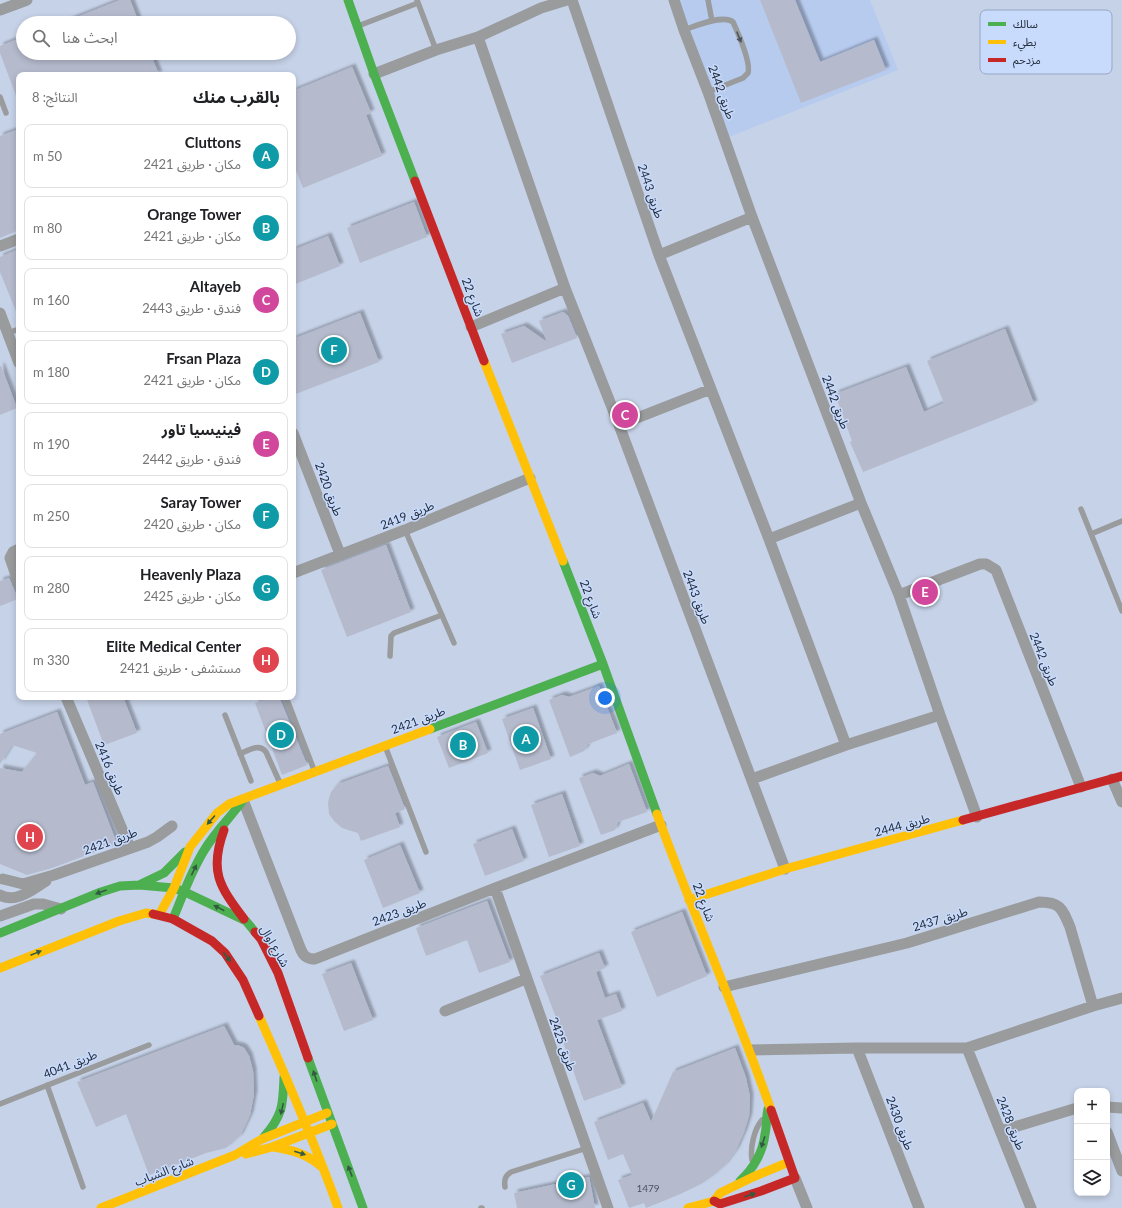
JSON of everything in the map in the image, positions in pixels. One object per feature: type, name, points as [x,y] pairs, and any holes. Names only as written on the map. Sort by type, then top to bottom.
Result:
[{"type":"street","points":[[0,10],[27,0]]},
{"type":"street","name":"شارع 22","points":[[348,0],[374,74],[471,327],[603,664],[660,825],[750,1050],[768,1104],[807,1208]]},
{"type":"street","points":[[374,74],[436,50],[478,37],[540,6],[567,0]]},
{"type":"street","name":"طريق 2443","points":[[572,0],[659,255],[769,539],[846,745]]},
{"type":"street","name":"طريق 2442","points":[[674,0],[752,217],[861,503],[899,595],[977,817]]},
{"type":"street","name":"طريق 2443","points":[[478,37],[565,288],[618,424],[785,869]]},
{"type":"street","points":[[659,255],[752,217]]},
{"type":"street","points":[[0,246],[16,240]]},
{"type":"street","points":[[471,327],[565,288]]},
{"type":"street","points":[[0,313],[16,355]]},
{"type":"street","points":[[618,424],[711,389]]},
{"type":"street","name":"طريق 2420","points":[[296,441],[340,554]]},
{"type":"street","name":"طريق 2419","points":[[296,572],[330,561],[340,554],[371,545],[530,478]]},
{"type":"street","points":[[769,539],[861,503]]},
{"type":"street","points":[[16,551],[11,555],[10,561],[16,576]]},
{"type":"street","name":"طريق 2442","points":[[899,595],[980,564],[986,564],[996,570],[1081,787]]},
{"type":"street","name":"طريق 2421","points":[[159,915],[174,888],[190,847],[217,813],[229,804],[385,746],[470,718],[603,664]]},
{"type":"street","name":"طريق 2416","points":[[67,700],[130,848]]},
{"type":"street","points":[[752,779],[846,745],[940,715]]},
{"type":"street","points":[[1117,778],[1122,802]]},
{"type":"street","name":"طريق 2444","points":[[689,900],[785,869],[1117,778]]},
{"type":"street","points":[[173,919],[188,882],[204,850],[243,800]]},
{"type":"street","name":"طريق 2423","points":[[243,800],[301,950],[306,957],[311,959],[315,959],[660,825]]},
{"type":"street","points":[[227,821],[218,848],[217,875],[225,894],[246,921]]},
{"type":"street","name":"طريق 2421","points":[[2,876],[23,884],[54,875],[157,837],[172,826]]},
{"type":"street","points":[[139,885],[164,873],[190,847]]},
{"type":"street","name":"طريق 2421","points":[[19,896],[32,890],[54,875]]},
{"type":"street","name":"طريق 2421","points":[[2,876],[26,906]]},
{"type":"street","name":"شارع اوال","points":[[0,933],[120,886],[139,885],[174,888],[246,921],[261,939],[278,973],[363,1208]]},
{"type":"street","name":"طريق 2425","points":[[495,888],[608,1208]]},
{"type":"street","points":[[0,895],[8,898],[19,896]]},
{"type":"street","name":"طريق 2437","points":[[724,987],[907,943],[1039,902],[1049,902],[1057,904],[1065,914],[1093,1006]]},
{"type":"street","points":[[0,916],[34,904],[43,904],[61,908]]},
{"type":"street","points":[[0,968],[118,921],[146,913],[173,919],[212,941],[225,953],[238,971],[284,1072],[324,1169],[338,1208]]},
{"type":"street","points":[[444,1011],[526,979]]},
{"type":"street","points":[[750,1050],[967,1048],[1093,1006],[1122,998]]},
{"type":"street","name":"طريق 2430","points":[[857,1048],[919,1208]]},
{"type":"street","name":"طريق 2428","points":[[967,1048],[1031,1208]]},
{"type":"street","points":[[262,1139],[278,1120],[281,1113],[284,1072]]},
{"type":"street","points":[[737,1184],[745,1176],[761,1150],[765,1136],[768,1104]]},
{"type":"street","points":[[1110,1107],[1122,1108]]},
{"type":"street","points":[[1001,1131],[1074,1109]]},
{"type":"street","name":"شارع الشباب","points":[[101,1208],[115,1206],[235,1156],[262,1139],[328,1112]]},
{"type":"street","name":"شارع الشباب","points":[[235,1156],[272,1147],[332,1124]]},
{"type":"street","points":[[1110,1140],[1122,1171]]},
{"type":"street","points":[[272,1147],[303,1153],[310,1156],[324,1169]]},
{"type":"street","points":[[708,1204],[720,1193],[737,1184],[789,1162]]},
{"type":"street","points":[[688,1208],[708,1204],[720,1204],[795,1178]]},
{"type":"lane","points":[[708,0],[712,21]]},
{"type":"lane","points":[[357,26],[417,1],[436,50]]},
{"type":"lane","points":[[684,30],[712,21],[726,19],[733,22],[740,38],[749,68],[748,73],[743,78],[708,92]]},
{"type":"lane","points":[[0,96],[6,113]]},
{"type":"lane","points":[[8,333],[16,330]]},
{"type":"lane","points":[[1081,509],[1122,611]]},
{"type":"lane","points":[[1091,534],[1122,521]]},
{"type":"lane","points":[[405,530],[454,643]]},
{"type":"lane","points":[[390,656],[391,636],[394,633],[442,615]]},
{"type":"lane","points":[[287,700],[315,772]]},
{"type":"lane","points":[[225,715],[251,781]]},
{"type":"lane","points":[[385,746],[426,852]]},
{"type":"lane","points":[[240,754],[256,747],[262,748],[266,752],[281,785]]},
{"type":"lane","name":"طريق 4041","points":[[0,1104],[149,1045]]},
{"type":"lane","points":[[47,1086],[82,1187]]},
{"type":"lane","points":[[506,1187],[504,1181],[506,1176],[511,1172],[587,1148]]},
{"type":"shaded area","points":[[678,0],[870,0],[898,70],[729,137]]},
{"type":"building","points":[[120,0],[130,0],[136,16],[80,16]]},
{"type":"building","points":[[760,0],[795,0],[820,62],[874,40],[886,70],[801,103]]},
{"type":"building","points":[[16,40],[16,60],[153,60],[158,72],[16,72],[16,96],[0,53],[0,46]]},
{"type":"building","points":[[352,67],[371,113],[366,115],[382,156],[303,188],[296,170],[296,90]]},
{"type":"building","points":[[16,130],[16,231],[0,238],[0,136]]},
{"type":"building","points":[[414,202],[427,237],[360,263],[347,228]]},
{"type":"building","points":[[328,236],[340,266],[296,284],[296,249]]},
{"type":"building","points":[[16,250],[16,312],[0,272],[0,257]]},
{"type":"building","points":[[563,312],[568,316],[577,338],[512,363],[501,334],[524,326],[547,342],[539,321]]},
{"type":"building","points":[[360,313],[379,362],[296,394],[296,338]]},
{"type":"building","points":[[1005,329],[1034,404],[863,472],[850,442],[852,441],[835,394],[906,367],[924,412],[944,403],[927,361]]},
{"type":"building","points":[[0,366],[1,366],[16,408],[0,415]]},
{"type":"building","points":[[386,545],[411,612],[347,637],[321,570]]},
{"type":"building","points":[[9,578],[16,594],[16,600],[0,606],[0,581]]},
{"type":"building","points":[[599,686],[617,733],[588,744],[584,751],[570,757],[549,700],[562,695],[569,697]]},
{"type":"building","points":[[87,700],[124,700],[137,733],[104,745]]},
{"type":"building","points":[[263,700],[280,700],[307,765],[282,775],[255,703]]},
{"type":"building","points":[[533,708],[551,759],[520,770],[502,719]]},
{"type":"building","points":[[57,712],[85,785],[93,782],[117,844],[52,868],[27,875],[0,864],[0,768],[22,772],[37,753],[12,745],[0,764],[0,734]]},
{"type":"building","points":[[476,722],[488,753],[449,768],[437,737]]},
{"type":"building","points":[[629,764],[647,812],[618,822],[615,830],[601,835],[579,778],[593,773],[600,776]]},
{"type":"building","points":[[388,766],[405,809],[395,813],[400,827],[361,841],[358,833],[342,828],[329,814],[328,802],[331,792],[338,784]]},
{"type":"building","points":[[562,794],[580,846],[549,857],[531,805]]},
{"type":"building","points":[[512,829],[524,861],[485,876],[473,844]]},
{"type":"building","points":[[400,845],[420,893],[383,908],[364,860]]},
{"type":"building","points":[[487,901],[510,962],[479,973],[467,940],[426,956],[416,928]]},
{"type":"building","points":[[682,912],[707,976],[657,997],[631,932]]},
{"type":"building","points":[[599,953],[605,968],[596,972],[605,998],[616,994],[622,1011],[597,1020],[622,1087],[584,1101],[563,1042],[565,1041],[540,976]]},
{"type":"building","points":[[351,963],[373,1020],[344,1031],[322,974]]},
{"type":"building","points":[[224,1026],[234,1045],[244,1048],[249,1056],[253,1071],[254,1094],[250,1115],[240,1136],[226,1148],[206,1153],[149,1175],[126,1114],[96,1127],[77,1082]]},
{"type":"building","points":[[735,1048],[746,1078],[750,1097],[749,1116],[736,1150],[725,1165],[701,1184],[646,1208],[644,1203],[629,1208],[618,1180],[632,1175],[623,1154],[608,1160],[594,1122],[643,1103],[651,1122],[673,1072]]},
{"type":"building","points":[[589,1177],[595,1208],[517,1208],[514,1193]]},
{"type":"traffic: fast","points":[[348,0],[374,74],[415,181]]},
{"type":"traffic: fast","points":[[563,561],[603,664],[657,814]]},
{"type":"traffic: fast","points":[[430,729],[603,664]]},
{"type":"traffic: fast","points":[[173,919],[200,857],[209,842],[243,800]]},
{"type":"traffic: fast","points":[[139,885],[164,873],[185,852]]},
{"type":"traffic: fast","points":[[0,933],[101,892],[120,886],[139,885],[174,888],[185,892],[246,921],[255,932]]},
{"type":"traffic: fast","points":[[308,1058],[363,1208]]},
{"type":"traffic: fast","points":[[264,1137],[275,1122],[281,1109],[284,1077]]},
{"type":"traffic: fast","points":[[740,1181],[753,1166],[760,1154],[764,1141],[768,1109]]},
{"type":"traffic: slow","points":[[484,361],[563,561]]},
{"type":"traffic: slow","points":[[159,915],[174,888],[190,847],[217,813],[229,804],[430,729]]},
{"type":"traffic: slow","points":[[657,814],[771,1110]]},
{"type":"traffic: slow","points":[[689,900],[785,869],[963,820]]},
{"type":"traffic: slow","points":[[0,968],[119,921],[146,913],[153,914]]},
{"type":"traffic: slow","points":[[259,1016],[310,1135],[338,1208]]},
{"type":"traffic: slow","points":[[101,1208],[235,1155],[262,1139],[327,1113]]},
{"type":"traffic: slow","points":[[246,1154],[272,1147],[332,1124]]},
{"type":"traffic: slow","points":[[273,1147],[299,1153],[322,1167]]},
{"type":"traffic: slow","points":[[688,1208],[714,1201],[720,1193],[789,1162]]},
{"type":"traffic: jam","points":[[415,181],[484,361]]},
{"type":"traffic: jam","points":[[963,820],[1122,776]]},
{"type":"traffic: jam","points":[[224,830],[217,857],[219,878],[228,897],[244,919]]},
{"type":"traffic: jam","points":[[153,914],[173,919],[212,941],[225,953],[243,980],[259,1016]]},
{"type":"traffic: jam","points":[[255,932],[261,939],[278,973],[308,1058]]},
{"type":"traffic: jam","points":[[714,1201],[720,1204],[795,1178],[771,1110]]},
{"type":"place","name":"Saray Tower","points":[[334,350]]},
{"type":"place","name":"Altayeb","points":[[625,415]]},
{"type":"place","name":"فينيسيا تاور","points":[[925,592]]},
{"type":"place","name":"Frsan Plaza","points":[[281,735]]},
{"type":"place","name":"Cluttons","points":[[526,739]]},
{"type":"place","name":"Orange Tower","points":[[463,745]]},
{"type":"place","name":"Elite Medical Center","points":[[30,837]]},
{"type":"place","name":"Heavenly Plaza","points":[[571,1185]]}]
